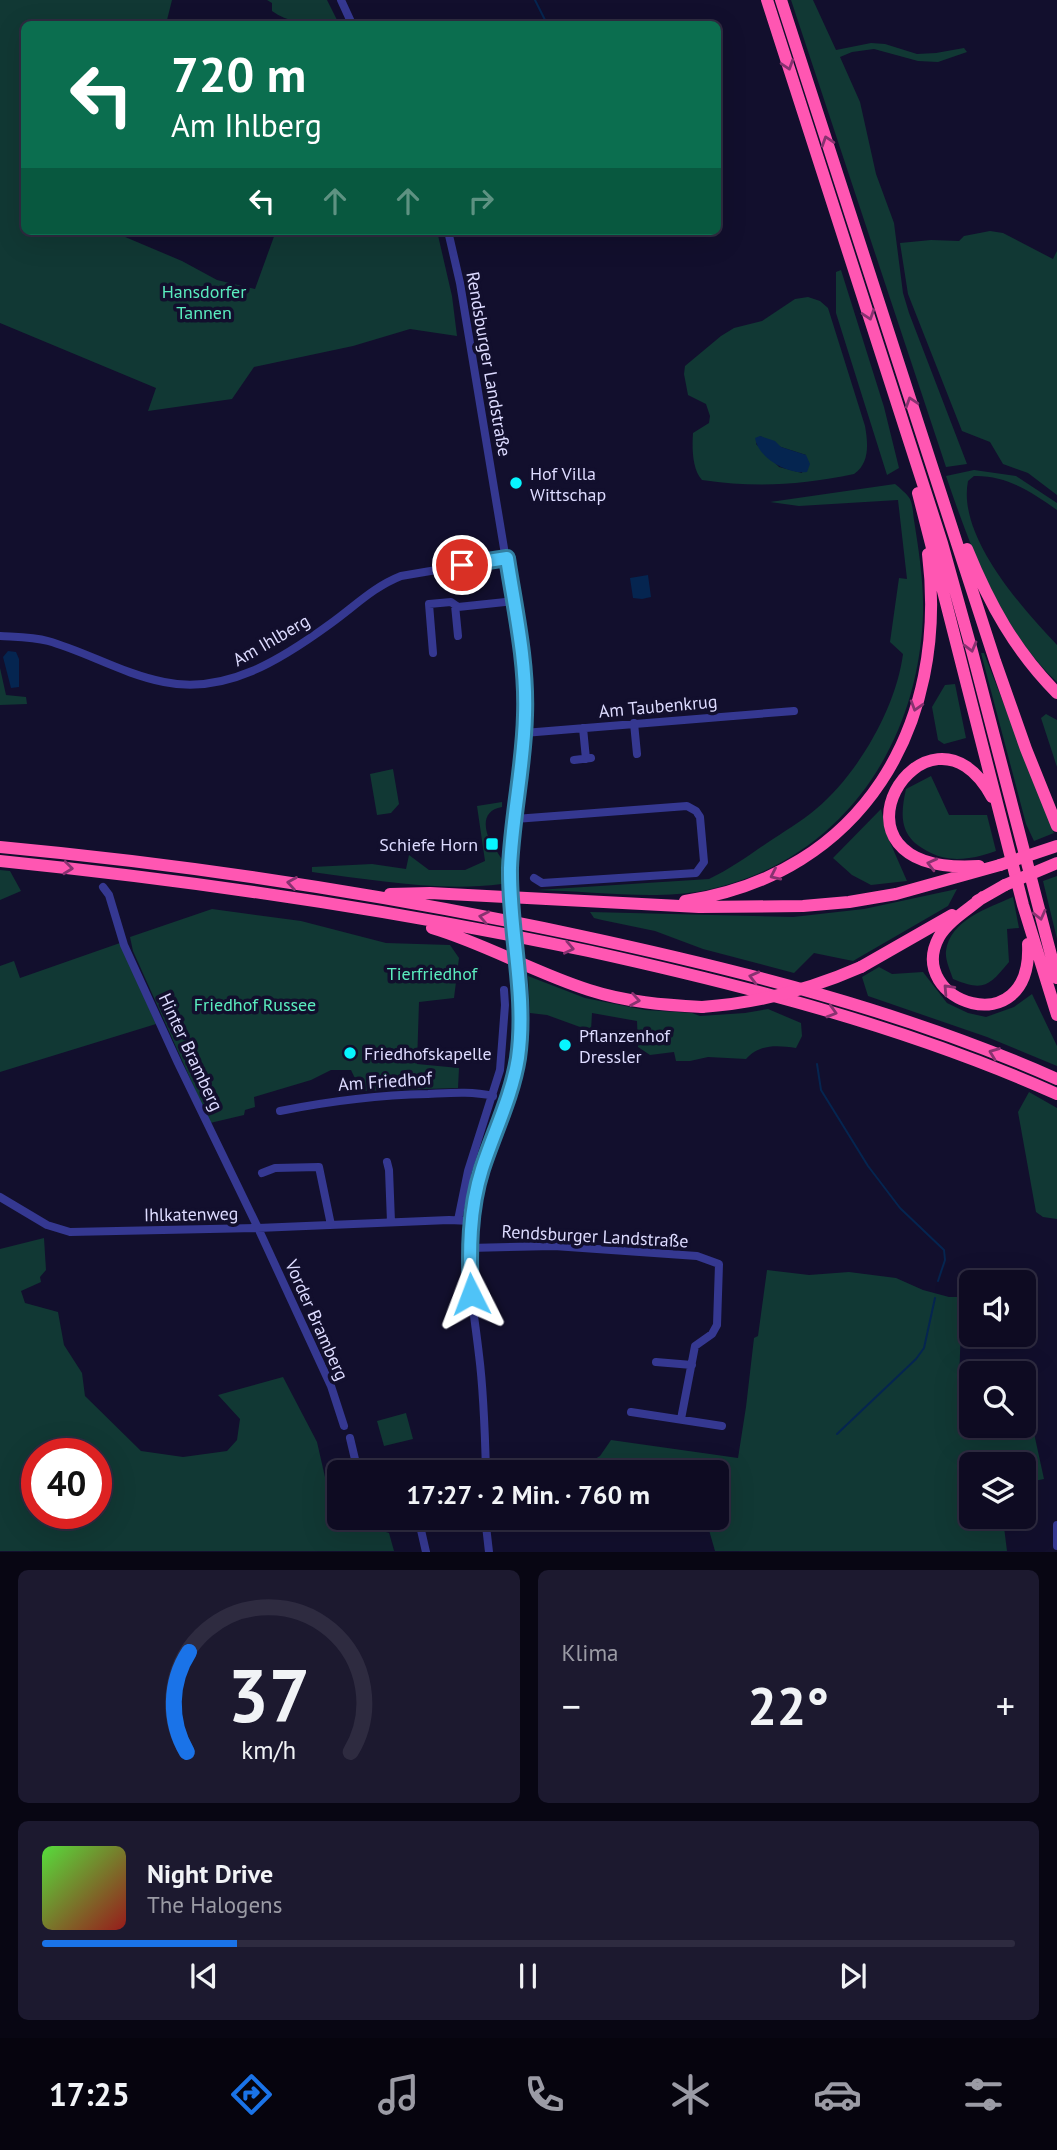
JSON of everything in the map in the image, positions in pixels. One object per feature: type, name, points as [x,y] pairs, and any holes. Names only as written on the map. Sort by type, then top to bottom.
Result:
[{"type":"highway","points":[[767,0],[925,485],[1057,978]]},
{"type":"highway","points":[[781,0],[1023,741],[1057,826]]},
{"type":"highway","points":[[895,394],[1023,905],[1057,1015]]},
{"type":"highway","points":[[932,465],[991,604],[1015,643],[1057,693]]},
{"type":"highway","points":[[658,905],[724,894],[782,872],[807,857],[837,833],[861,808],[886,774],[915,711],[930,638],[931,590],[919,498]]},
{"type":"highway","points":[[1000,816],[987,790],[973,773],[956,761],[947,760],[925,763],[908,772],[893,793],[889,815],[897,841],[918,860],[945,867],[1000,864]]},
{"type":"highway","points":[[359,901],[430,893],[753,908],[849,902],[914,890],[1057,846]]},
{"type":"highway","points":[[0,847],[181,868],[359,901],[584,937],[790,986],[856,1005],[956,1039],[1057,1079]]},
{"type":"highway","points":[[0,861],[359,901],[747,988],[907,1036],[1057,1094]]},
{"type":"highway","points":[[359,901],[475,942],[589,990],[654,1004],[702,1007],[747,1003],[788,995],[835,979],[861,967],[983,897],[1057,863]]},
{"type":"highway","points":[[983,897],[946,928],[935,947],[934,962],[940,980],[951,994],[965,1003],[984,1005],[999,1002],[1013,994],[1024,978],[1029,960],[1023,905]]},
{"type":"street","points":[[341,0],[351,21]]},
{"type":"street","name":"Rendsburger Landstraße","points":[[448,235],[460,284],[524,668],[524,733],[510,868],[521,1030],[517,1061],[506,1102],[481,1171],[471,1221],[469,1248],[471,1294],[483,1389],[486,1460]]},
{"type":"street","name":"Am Ihlberg","points":[[0,636],[47,641],[166,683],[215,683],[239,678],[269,663],[330,624],[365,596],[401,576],[507,561]]},
{"type":"street","points":[[433,653],[429,604],[451,602],[458,607],[513,601]]},
{"type":"street","points":[[455,605],[458,636]]},
{"type":"street","name":"Am Taubenkrug","points":[[524,733],[794,711]]},
{"type":"street","points":[[634,723],[638,754]]},
{"type":"street","points":[[574,760],[588,758],[583,728]]},
{"type":"street","points":[[515,819],[687,806],[700,817],[704,862],[702,868],[693,874],[541,883],[534,878]]},
{"type":"street","name":"Hinter Bramberg","points":[[103,887],[109,895],[124,945],[258,1228]]},
{"type":"street","points":[[458,1220],[468,1171],[494,1096],[500,1070],[504,990]]},
{"type":"street","name":"Am Friedhof","points":[[281,1111],[379,1095],[470,1092],[494,1096]]},
{"type":"street","points":[[387,1162],[391,1222]]},
{"type":"street","points":[[262,1173],[275,1168],[319,1167],[331,1225]]},
{"type":"street","name":"Ihlkatenweg","points":[[0,1197],[47,1225],[65,1231],[471,1221]]},
{"type":"street","name":"Vorder Bramberg","points":[[258,1228],[331,1386],[344,1426]]},
{"type":"street","name":"Rendsburger Landstraße","points":[[469,1248],[554,1246],[697,1256],[719,1264],[717,1325],[712,1334],[695,1346],[692,1365]]},
{"type":"street","points":[[656,1362],[692,1365],[681,1419]]},
{"type":"street","points":[[631,1412],[722,1426]]},
{"type":"street","points":[[350,1438],[355,1460]]},
{"type":"street","points":[[1057,1525],[1057,1546]]},
{"type":"street","points":[[421,1530],[426,1552]]},
{"type":"street","points":[[486,1530],[489,1552]]},
{"type":"green space","name":"Hansdorfer Tannen","points":[[0,0],[172,0],[167,21],[21,21],[21,235],[120,235],[182,261],[217,280],[255,289],[275,235],[438,235],[452,296],[457,336],[410,329],[353,346],[254,367],[232,399],[148,411],[156,388],[0,323]]},
{"type":"green space","points":[[267,0],[327,0],[338,21],[293,21],[272,11],[272,3]]},
{"type":"green space","points":[[791,0],[813,0],[836,50],[871,43],[885,44],[917,54],[964,48],[967,52],[938,62],[918,61],[874,49],[852,52],[840,57],[860,102],[876,174],[894,223],[903,293],[909,313],[967,464],[946,467]]},
{"type":"green space","points":[[990,231],[1003,233],[1053,259],[1057,251],[1057,495],[1028,473],[1003,464],[990,442],[962,431],[908,294],[900,243],[959,241],[964,236]]},
{"type":"green space","points":[[841,270],[884,407],[899,468],[887,475],[836,313],[836,272]]},
{"type":"green space","points":[[808,297],[820,301],[828,308],[865,426],[867,446],[863,464],[854,474],[797,483],[760,485],[702,480],[694,464],[693,433],[709,423],[710,416],[706,404],[688,395],[685,366],[734,328],[762,321],[795,299]],"holes":[[[760,436],[781,447],[806,455],[802,473],[779,467],[756,444]]]},
{"type":"green space","points":[[974,470],[1016,476],[1057,503],[1057,510],[1028,491],[997,478],[974,476],[968,481],[967,502],[972,525],[982,547],[995,570],[1027,612],[1057,645],[1057,682],[1019,637],[1003,612],[966,531],[946,476]]},
{"type":"green space","points":[[895,484],[912,504],[921,568],[923,615],[918,664],[905,711],[887,754],[862,793],[830,827],[793,855],[750,877],[683,894],[642,895],[537,890],[709,879],[798,823],[832,795],[873,739],[899,675],[903,654],[890,642],[899,578],[907,579],[898,500],[799,506],[770,502]]},
{"type":"green space","points":[[981,653],[984,653],[1054,833],[1034,841],[1026,824]]},
{"type":"green space","points":[[0,668],[6,695],[26,697],[27,704],[0,705]]},
{"type":"green space","points":[[955,684],[966,738],[944,744],[938,740],[932,707],[945,685]]},
{"type":"green space","points":[[1046,714],[1057,720],[1057,767],[1041,718]]},
{"type":"green space","points":[[393,769],[399,804],[391,813],[377,815],[370,774]]},
{"type":"green space","points":[[931,776],[949,815],[987,815],[996,851],[972,858],[940,857],[913,841],[903,819],[906,789]]},
{"type":"green space","points":[[502,802],[502,807],[488,815],[486,830],[490,841],[488,843],[503,861],[502,884],[431,886],[312,872],[312,867],[372,864],[406,869],[409,855],[429,870],[465,870],[485,861],[477,806]]},
{"type":"green space","points":[[881,809],[889,840],[907,881],[871,885],[852,875],[833,858]]},
{"type":"green space","points":[[0,870],[10,871],[21,891],[0,900]]},
{"type":"green space","points":[[1057,876],[1057,939],[1043,881]]},
{"type":"green space","points":[[957,889],[948,906],[853,961],[814,953],[794,973],[703,949],[655,931],[594,918],[590,912],[793,917],[864,909]]},
{"type":"green space","points":[[1013,897],[1019,928],[1007,929],[1009,962],[991,981],[979,986],[953,979],[946,951],[955,931],[972,916]]},
{"type":"green space","name":"Friedhof Russee","points":[[212,909],[301,921],[386,943],[450,945],[459,958],[454,998],[419,1002],[417,1064],[459,1068],[458,1088],[361,1091],[351,1070],[331,1070],[311,1080],[254,1097],[255,1107],[245,1110],[244,1115],[210,1123],[133,951],[130,937]]},
{"type":"green space","points":[[120,943],[156,1024],[0,1072],[0,966],[14,961],[20,978]]},
{"type":"green space","points":[[879,967],[892,974],[923,972],[947,1003],[968,1013],[986,1017],[1014,1007],[1032,994],[1057,1046],[1057,1066],[987,1037],[868,996],[862,977]]},
{"type":"green space","points":[[528,976],[585,998],[645,1010],[692,1013],[700,1016],[768,1009],[801,1023],[802,1036],[796,1048],[763,1048],[746,1059],[708,1057],[676,1061],[674,1052],[650,1055],[638,1047],[637,1021],[592,1013],[591,1031],[547,1015],[530,1013]]},
{"type":"green space","points":[[1029,1092],[1057,1108],[1057,1219],[1043,1217],[1036,1212],[1018,1112]]},
{"type":"green space","points":[[44,1238],[46,1270],[40,1277],[41,1282],[21,1291],[25,1303],[58,1312],[64,1345],[82,1373],[85,1396],[141,1451],[183,1457],[227,1451],[237,1440],[240,1419],[218,1395],[283,1377],[317,1442],[327,1486],[327,1530],[380,1530],[389,1533],[394,1551],[0,1551],[0,1249]]},
{"type":"green space","points":[[767,1270],[809,1275],[849,1272],[896,1278],[923,1290],[959,1297],[959,1438],[1035,1438],[1044,1479],[1036,1481],[1036,1452],[959,1452],[959,1529],[1004,1529],[1007,1551],[715,1551],[709,1530],[729,1530],[729,1460],[593,1460],[600,1456],[611,1440],[738,1458],[754,1338],[758,1336]]},
{"type":"green space","points":[[406,1413],[413,1439],[384,1446],[377,1421]]},
{"type":"water","points":[[760,436],[775,441],[781,447],[806,455],[810,464],[807,472],[791,471],[775,464],[757,445],[755,438]]},
{"type":"water","points":[[648,575],[651,597],[633,598],[630,578]]},
{"type":"water","points":[[8,651],[16,652],[19,659],[19,687],[11,688],[3,657]]},
{"type":"waterway","points":[[535,0],[546,21]]},
{"type":"waterway","points":[[817,1064],[821,1090],[868,1166],[900,1208],[944,1250],[945,1260],[938,1281]]},
{"type":"waterway","points":[[837,1434],[916,1359],[924,1348],[935,1298]]},
{"type":"place","name":"Hof Villa Wittschap","points":[[516,483]]},
{"type":"place","name":"Schiefe Horn","points":[[492,844]]},
{"type":"place","name":"Pflanzenhof Dressler","points":[[565,1045]]},
{"type":"place","name":"Friedhofskapelle","points":[[350,1053]]},
{"type":"route","points":[[462,565],[507,558],[525,694],[524,733],[510,868],[522,1004],[521,1030],[509,1095],[481,1171],[471,1221],[471,1294]]},
{"type":"park label","name":"Tierfriedhof","points":[[432,973]]}]
